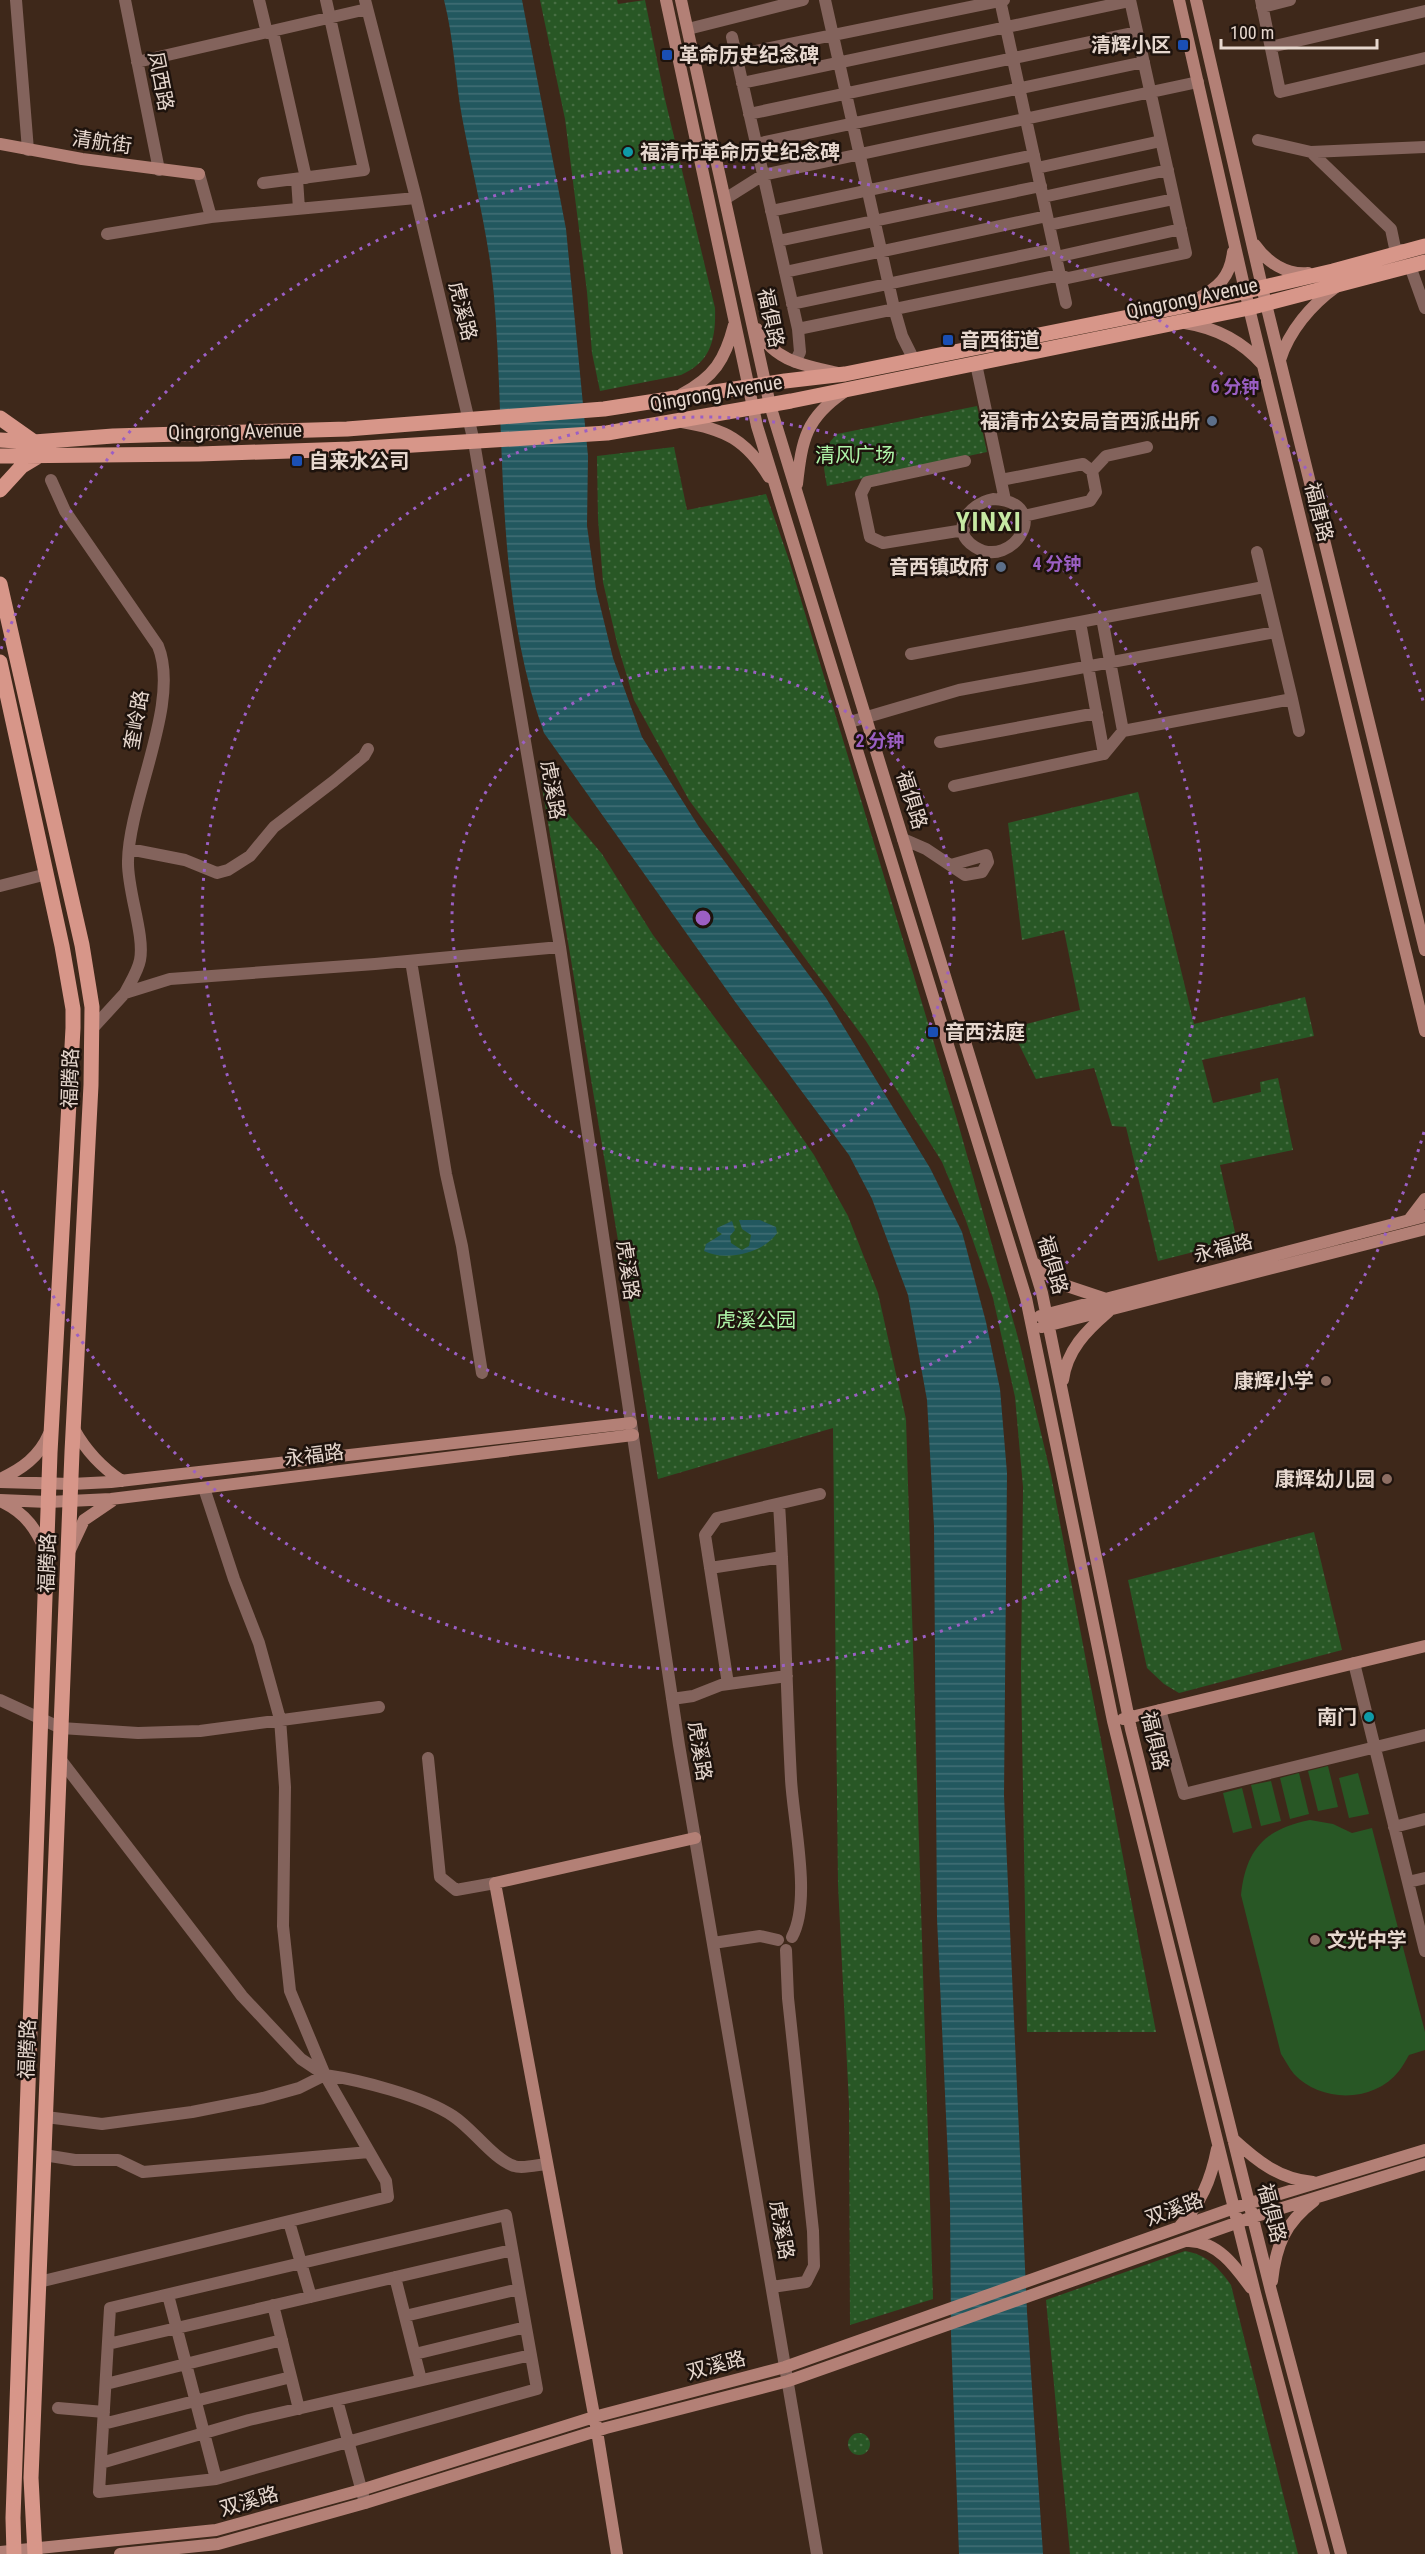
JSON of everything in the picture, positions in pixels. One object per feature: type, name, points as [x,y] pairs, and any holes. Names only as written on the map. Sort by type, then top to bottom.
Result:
[{"type":"main road","name":"Qingrong Avenue","points":[[0,440],[36,449],[339,449],[607,433],[771,405],[914,360],[1180,315],[1249,308],[1337,286],[1414,260],[1425,246]]},
{"type":"main road","name":"Qingrong Avenue","points":[[0,456],[113,436],[347,429],[470,420],[604,409],[765,384],[847,382],[976,364],[1180,315],[1245,292],[1333,271],[1414,260]]},
{"type":"main road","points":[[0,418],[36,449],[0,489]]},
{"type":"main road","name":"福腾路","points":[[0,584],[82,945],[92,1007],[91,1085],[70,1502],[31,2478],[35,2551]]},
{"type":"main road","name":"福腾路","points":[[0,662],[68,978],[73,1028],[51,1428],[13,2508],[9,2552]]},
{"type":"street","points":[[16,0],[28,150]]},
{"type":"street","name":"凤西路","points":[[125,0],[159,170]]},
{"type":"street","points":[[259,0],[270,33],[301,178],[300,209]]},
{"type":"street","points":[[263,183],[364,170],[326,0]]},
{"type":"street","name":"福俱路","points":[[666,0],[753,408],[1026,1298],[1113,1721],[1255,2293],[1324,2554]]},
{"type":"street","name":"福俱路","points":[[681,0],[765,384],[1033,1262],[1048,1320],[1129,1718],[1271,2291],[1341,2554]]},
{"type":"street","points":[[688,29],[803,0]]},
{"type":"street","points":[[825,0],[894,308],[902,336],[914,360]]},
{"type":"street","points":[[736,55],[1002,0],[1006,28],[1066,303]]},
{"type":"street","name":"福唐路","points":[[1179,0],[1245,292],[1425,1032]]},
{"type":"street","name":"福唐路","points":[[1197,0],[1262,288],[1425,950]]},
{"type":"street","points":[[1290,0],[1262,3],[1280,92],[1425,58]]},
{"type":"street","points":[[742,83],[1130,1],[1151,92],[1186,254],[1068,278],[1060,275],[798,329]]},
{"type":"street","points":[[137,62],[330,19],[366,5]]},
{"type":"street","name":"虎溪路","points":[[366,5],[416,198],[474,442],[560,947],[672,1699],[817,2554]]},
{"type":"street","points":[[1271,47],[1425,11]]},
{"type":"street","points":[[749,114],[1137,32]]},
{"type":"street","points":[[732,37],[798,329],[800,352],[795,362]]},
{"type":"street","points":[[756,144],[1144,62]]},
{"type":"street","points":[[725,199],[763,175],[1198,82]]},
{"type":"street","points":[[1258,140],[1311,152],[1425,147]]},
{"type":"street","points":[[1037,168],[1161,141]]},
{"type":"street","name":"清航街","points":[[0,144],[159,170],[199,174],[211,217]]},
{"type":"street","points":[[1311,152],[1391,229],[1395,248],[1414,260],[1425,308]]},
{"type":"street","points":[[771,211],[1034,155]]},
{"type":"street","points":[[778,241],[1167,170]]},
{"type":"street","points":[[107,234],[211,217],[416,198]]},
{"type":"street","points":[[785,272],[880,251],[1174,199]]},
{"type":"street","points":[[792,304],[888,283],[1181,229]]},
{"type":"street","points":[[1251,239],[1262,256],[1284,270],[1296,274],[1333,271]]},
{"type":"street","points":[[1234,242],[1231,269],[1223,282],[1199,298],[1180,315],[1226,335],[1240,344],[1263,365]]},
{"type":"street","points":[[1280,362],[1292,334],[1313,307],[1337,286]]},
{"type":"street","points":[[751,319],[764,343],[773,351],[847,382],[813,419],[803,444],[797,491]]},
{"type":"street","points":[[674,399],[695,387],[722,361],[735,321]]},
{"type":"street","points":[[976,364],[1005,500]]},
{"type":"street","points":[[677,422],[721,432],[743,442],[758,459],[780,493]]},
{"type":"street","points":[[1092,471],[1106,456],[1147,447]]},
{"type":"street","points":[[964,530],[883,543],[870,537],[861,494],[867,482],[965,461]]},
{"type":"street","points":[[1000,480],[1083,464],[1092,471],[1096,492],[1090,501],[1024,516]]},
{"type":"street","name":"奎岭路","points":[[51,480],[65,511],[158,646],[162,657],[159,721],[133,819],[129,849],[132,902],[141,945],[140,962],[125,993]]},
{"type":"street","points":[[1005,500],[1016,505],[1024,516],[1021,537],[1010,546],[995,551],[977,549],[970,543],[964,530],[965,517],[981,502],[1005,500]]},
{"type":"street","points":[[1257,552],[1299,731]]},
{"type":"street","points":[[911,654],[1264,587]]},
{"type":"street","points":[[1102,618],[1123,732]]},
{"type":"street","points":[[1080,622],[1104,754]]},
{"type":"street","points":[[850,722],[959,690],[1275,632]]},
{"type":"street","points":[[954,786],[1104,754],[1123,732],[1292,699]]},
{"type":"street","points":[[940,742],[1096,713]]},
{"type":"street","points":[[129,849],[185,860],[217,873],[228,870],[250,856],[274,827],[334,781],[364,756],[368,749]]},
{"type":"street","points":[[903,839],[926,849],[951,865]]},
{"type":"street","points":[[0,886],[47,874]]},
{"type":"street","points":[[92,1029],[125,993],[170,979],[560,947]]},
{"type":"street","points":[[411,961],[446,1174],[462,1246],[482,1373]]},
{"type":"street","points":[[1409,1220],[1425,1199]]},
{"type":"street","name":"永福路","points":[[1031,1324],[1425,1216]]},
{"type":"street","name":"永福路","points":[[1109,1304],[1425,1229]]},
{"type":"street","points":[[1411,1233],[1425,1234]]},
{"type":"street","points":[[1033,1262],[1058,1283],[1109,1304],[1073,1349],[1065,1363],[1062,1390]]},
{"type":"street","points":[[0,1481],[30,1462],[44,1445],[51,1428]]},
{"type":"street","points":[[74,1429],[90,1455],[122,1481]]},
{"type":"street","name":"永福路","points":[[0,1481],[71,1484],[122,1481],[632,1429]]},
{"type":"street","name":"永福路","points":[[0,1501],[70,1502],[204,1488],[632,1429]]},
{"type":"street","points":[[39,2282],[388,2197],[386,2181],[325,2075],[290,1991],[283,1926],[285,1787],[280,1719],[258,1643],[204,1488]]},
{"type":"street","points":[[728,1684],[705,1535],[717,1518],[819,1494]]},
{"type":"street","points":[[68,1554],[84,1520],[116,1498]]},
{"type":"street","points":[[0,1501],[15,1508],[28,1519],[38,1534],[46,1554]]},
{"type":"street","points":[[713,1943],[760,1936],[782,1945],[794,1944],[792,1937],[798,1926],[801,1892],[791,1780],[779,1503]]},
{"type":"street","points":[[710,1568],[782,1557]]},
{"type":"street","points":[[1113,1721],[1425,1646]]},
{"type":"street","points":[[1354,1663],[1425,1951]]},
{"type":"street","points":[[672,1699],[693,1696],[728,1684],[787,1676]]},
{"type":"street","points":[[0,1700],[61,1728],[138,1733],[190,1731],[379,1707]]},
{"type":"street","points":[[1160,1710],[1184,1794],[1425,1735]]},
{"type":"street","points":[[428,1758],[440,1878],[456,1890],[695,1838]]},
{"type":"street","points":[[60,1759],[242,1996],[301,2059],[325,2075],[356,2079],[452,2115],[478,2136],[497,2157],[515,2167],[546,2163]]},
{"type":"street","points":[[1394,1827],[1425,1819]]},
{"type":"street","points":[[1408,1882],[1425,1878]]},
{"type":"street","points":[[495,1882],[597,2431],[617,2554]]},
{"type":"street","points":[[772,2287],[806,2282],[814,2266],[813,2230],[782,1945]]},
{"type":"street","points":[[46,2117],[102,2124],[192,2112],[263,2098],[299,2088],[325,2075]]},
{"type":"street","points":[[1233,2139],[1254,2159],[1276,2173],[1297,2181],[1317,2183]]},
{"type":"street","points":[[1177,2228],[1196,2208],[1209,2182],[1218,2145]]},
{"type":"street","name":"双溪路","points":[[9,2552],[216,2530],[361,2490],[594,2417],[785,2367],[1234,2208],[1425,2150]]},
{"type":"street","points":[[44,2156],[75,2160],[118,2160],[143,2172],[369,2152]]},
{"type":"street","name":"双溪路","points":[[120,2554],[218,2544],[365,2503],[597,2431],[789,2381],[1238,2222],[1425,2164]]},
{"type":"street","points":[[1271,2291],[1274,2261],[1282,2236],[1296,2215],[1320,2196]]},
{"type":"street","points":[[506,2215],[519,2289],[537,2390],[216,2479],[99,2492],[110,2308],[506,2215]]},
{"type":"street","points":[[289,2222],[311,2297]]},
{"type":"street","points":[[1184,2241],[1201,2242],[1223,2254],[1238,2269],[1255,2293]]},
{"type":"street","points":[[108,2344],[512,2250]]},
{"type":"street","points":[[395,2277],[421,2380]]},
{"type":"street","points":[[405,2316],[519,2289]]},
{"type":"street","points":[[168,2295],[216,2479]]},
{"type":"street","points":[[273,2306],[299,2409]]},
{"type":"street","points":[[415,2354],[526,2327]]},
{"type":"street","points":[[106,2384],[282,2340]]},
{"type":"street","points":[[101,2463],[249,2420],[531,2355]]},
{"type":"street","points":[[58,2408],[104,2418],[291,2377]]},
{"type":"street","points":[[337,2400],[365,2503]]},
{"type":"green space","points":[[540,0],[617,0],[618,4],[645,0],[664,95],[715,308],[713,339],[710,348],[699,363],[681,375],[600,391],[592,353],[587,292],[565,119]]},
{"type":"green space","name":"清风广场","points":[[977,406],[987,452],[827,486],[824,470],[825,452],[837,434]]},
{"type":"green space","points":[[674,447],[687,510],[766,494],[789,560],[958,1123],[1020,1345],[1051,1475],[1156,2032],[1027,2032],[1021,1671],[1023,1487],[1015,1397],[993,1298],[965,1218],[942,1162],[866,1041],[689,800],[634,700],[617,643],[603,582],[598,519],[597,456]]},
{"type":"green space","name":"虎溪公园","points":[[541,781],[602,854],[653,935],[772,1094],[814,1155],[848,1216],[878,1293],[906,1419],[933,2299],[850,2325],[849,2104],[838,1885],[833,1428],[658,1479]]},
{"type":"green space","points":[[1138,792],[1194,1024],[1305,997],[1314,1036],[1202,1060],[1213,1103],[1261,1092],[1260,1082],[1278,1078],[1293,1150],[1220,1165],[1237,1241],[1158,1261],[1126,1127],[1112,1126],[1094,1068],[1036,1079],[1011,1028],[1080,1010],[1064,930],[1022,940],[1008,823]]},
{"type":"green space","points":[[1314,1532],[1342,1650],[1179,1693],[1164,1684],[1147,1668],[1128,1580]]},
{"type":"green space","points":[[1328,1766],[1338,1807],[1318,1811],[1308,1771]]},
{"type":"green space","points":[[1299,1773],[1309,1814],[1290,1819],[1280,1778]]},
{"type":"green space","points":[[1358,1773],[1369,1814],[1349,1818],[1339,1778]]},
{"type":"green space","points":[[1271,1781],[1281,1821],[1261,1826],[1251,1785]]},
{"type":"green space","points":[[1242,1788],[1252,1828],[1233,1833],[1223,1793]]},
{"type":"green space","points":[[1310,1820],[1333,1824],[1352,1833],[1372,1828],[1425,2032],[1425,2050],[1409,2055],[1399,2071],[1388,2082],[1362,2094],[1332,2094],[1305,2084],[1294,2074],[1281,2054],[1241,1895],[1248,1865],[1260,1844],[1281,1829]]},
{"type":"green space","points":[[1185,2251],[1206,2259],[1222,2273],[1231,2285],[1298,2554],[1070,2554],[1046,2300]]},
{"type":"green space","points":[[859,2433],[867,2436],[870,2444],[867,2452],[859,2455],[851,2452],[848,2444],[851,2436]]},
{"type":"water","points":[[444,0],[522,0],[566,229],[588,456],[587,526],[596,589],[613,658],[642,737],[699,827],[826,998],[930,1168],[962,1232],[986,1322],[1000,1389],[1007,1473],[1004,1795],[1027,2312],[1043,2554],[959,2554],[951,2334],[950,2203],[937,1919],[934,1526],[927,1400],[908,1295],[872,1199],[849,1155],[736,1003],[544,733],[528,680],[509,571],[492,274],[462,117]]},
{"type":"water","points":[[739,1220],[760,1220],[776,1227],[777,1233],[763,1246],[744,1254],[722,1256],[704,1251],[706,1244],[722,1234],[717,1231],[717,1228],[732,1221],[735,1230],[730,1236],[731,1243],[742,1250],[749,1246],[751,1235],[742,1229]]},
{"type":"place","name":"清辉小区","points":[[1183,45]]},
{"type":"place","name":"革命历史纪念碑","points":[[667,55]]},
{"type":"place","name":"福清市革命历史纪念碑","points":[[628,152]]},
{"type":"place","name":"音西街道","points":[[948,340]]},
{"type":"place","name":"福清市公安局音西派出所","points":[[1212,421]]},
{"type":"place","name":"自来水公司","points":[[297,461]]},
{"type":"place","name":"音西镇政府","points":[[1001,567]]},
{"type":"place","name":"音西法庭","points":[[933,1032]]},
{"type":"place","name":"康辉小学","points":[[1326,1381]]},
{"type":"place","name":"康辉幼儿园","points":[[1387,1479]]},
{"type":"place","name":"南门","points":[[1369,1717]]},
{"type":"place","name":"文光中学","points":[[1315,1940]]},
{"type":"district","name":"YINXI","points":[[989,522]]}]
